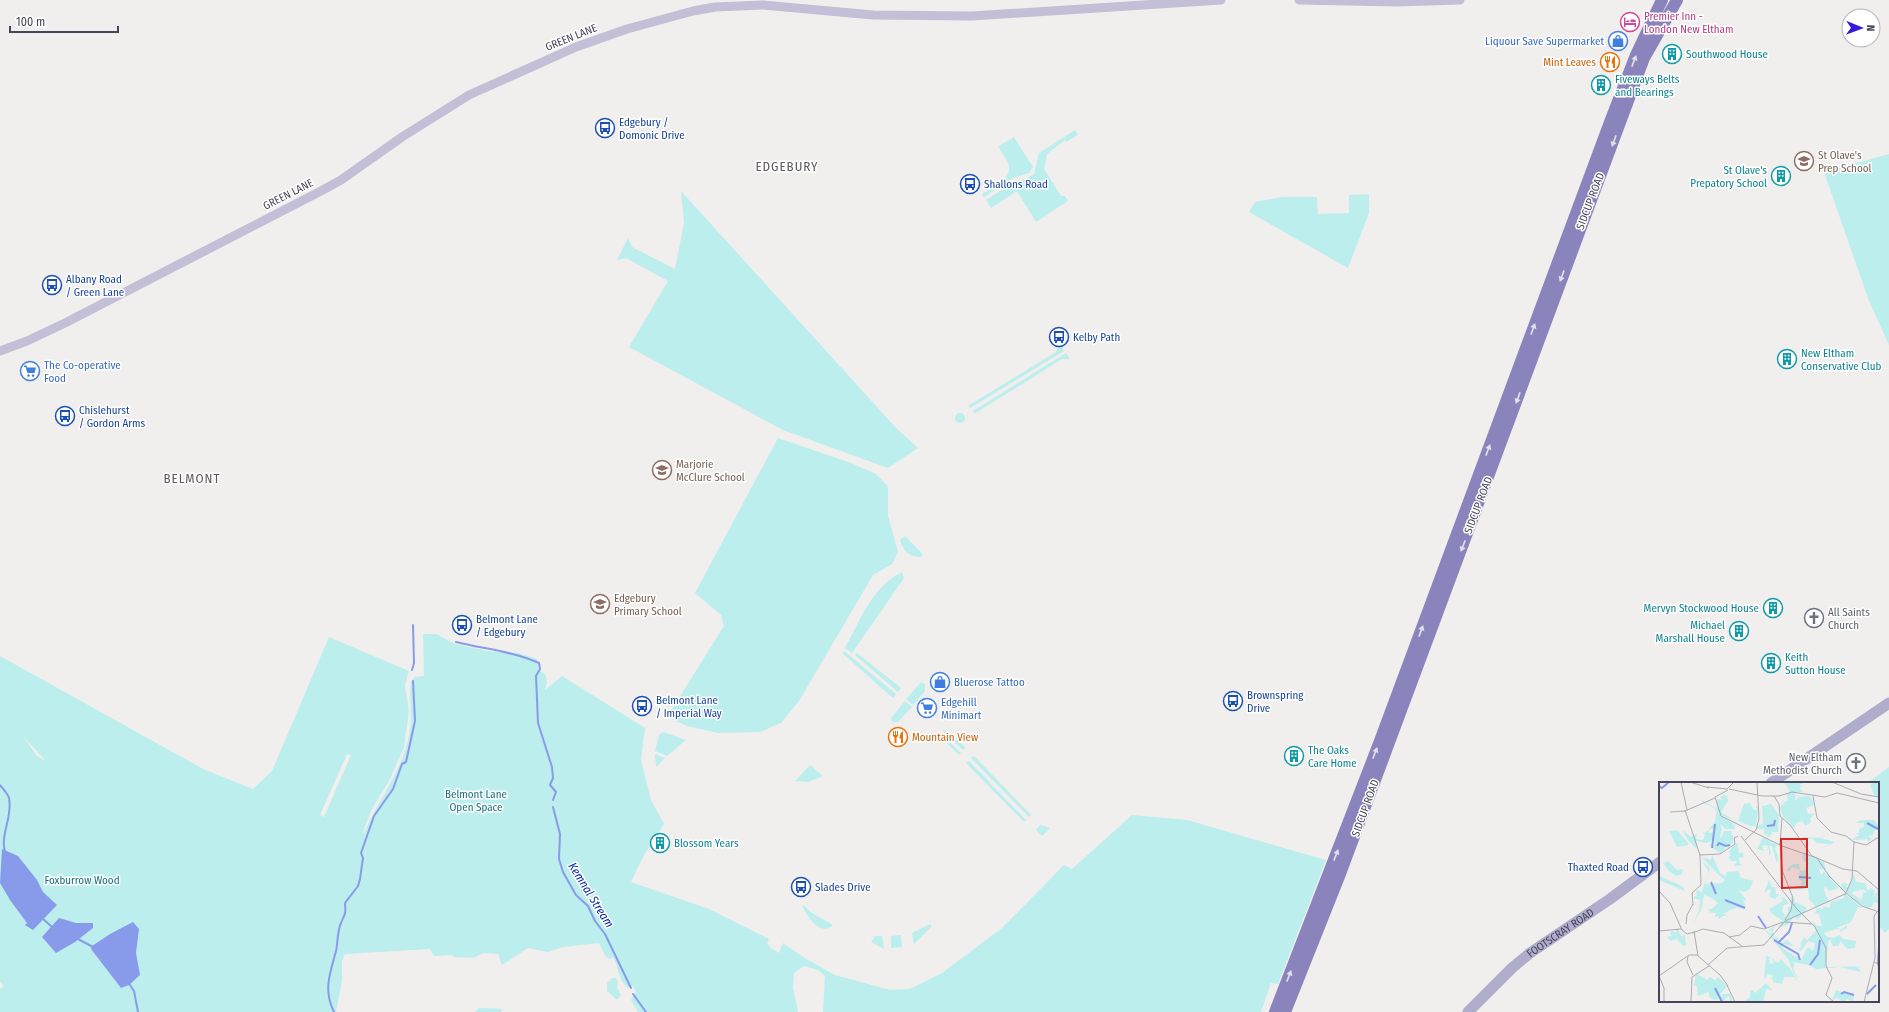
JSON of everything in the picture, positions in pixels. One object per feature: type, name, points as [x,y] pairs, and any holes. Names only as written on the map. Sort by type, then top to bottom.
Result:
[{"type":"highway","name":"SIDCUP ROAD","points":[[1275,1012],[1380,741],[1610,122],[1636,55],[1662,0]]},
{"type":"highway","name":"SIDCUP ROAD","points":[[1285,1012],[1340,874],[1644,58],[1677,0]]},
{"type":"main road","name":"GREEN LANE","points":[[0,351],[27,341],[65,323],[321,191],[341,180],[402,137],[469,95],[576,47],[661,19],[693,11],[737,5],[781,6],[873,15],[965,16],[1221,0]]},
{"type":"main road","points":[[1299,0],[1397,2],[1460,0]]},
{"type":"main road","points":[[1772,782],[1889,703]]},
{"type":"main road","name":"FOOTSCRAY ROAD","points":[[1468,1012],[1512,968],[1530,953],[1610,899],[1659,863]]},
{"type":"green space","points":[[1075,130],[1078,135],[1066,142],[1065,140],[1047,154],[1044,169],[1061,196],[1065,196],[1068,201],[1036,222],[1017,191],[991,208],[986,200],[1014,182],[1025,179],[1034,174],[1039,153]]},
{"type":"green space","points":[[1014,137],[1033,167],[1029,173],[1013,178],[984,197],[982,194],[1001,182],[1008,174],[1008,163],[999,146]]},
{"type":"green space","points":[[1889,154],[1889,345],[1869,301],[1824,172]]},
{"type":"green space","points":[[681,191],[896,428],[918,448],[888,468],[783,430],[629,347],[668,281],[626,258],[617,260],[628,238],[632,247],[675,269],[684,223]]},
{"type":"green space","points":[[1369,194],[1369,213],[1348,268],[1249,212],[1255,202],[1282,197],[1317,197],[1318,214],[1349,213],[1349,195]]},
{"type":"green space","points":[[1060,343],[1064,351],[970,408],[968,406],[1056,352]]},
{"type":"green space","points":[[1066,353],[1070,359],[1062,359],[974,414],[973,411]]},
{"type":"green space","points":[[958,413],[962,413],[965,418],[962,423],[958,423],[955,420],[955,416]]},
{"type":"green space","points":[[778,438],[851,463],[876,474],[888,486],[888,516],[898,552],[892,564],[873,575],[799,701],[781,723],[760,732],[718,733],[687,726],[667,717],[724,626],[721,615],[695,593]]},
{"type":"green space","points":[[905,536],[922,553],[922,557],[910,555],[905,551],[900,540]]},
{"type":"green space","points":[[902,572],[904,578],[852,653],[845,648],[868,605],[882,587]]},
{"type":"green space","points":[[423,634],[436,634],[455,644],[488,651],[518,653],[537,659],[538,670],[545,674],[547,681],[545,690],[562,676],[645,728],[641,760],[651,800],[664,824],[644,855],[631,882],[709,909],[769,939],[767,943],[771,948],[779,953],[783,943],[806,959],[835,975],[890,990],[910,989],[942,973],[1002,928],[1064,865],[1072,869],[1132,815],[1187,820],[1326,860],[1278,984],[1271,983],[1261,1012],[823,1012],[825,976],[818,970],[804,966],[794,973],[793,988],[798,1012],[638,1012],[631,1000],[636,992],[633,986],[628,988],[624,984],[613,957],[611,959],[606,957],[599,943],[563,947],[548,952],[528,948],[502,965],[498,954],[483,953],[474,958],[454,957],[451,955],[434,956],[430,949],[345,954],[342,961],[342,980],[336,1012],[0,1012],[0,989],[4,986],[0,982],[0,656],[203,769],[253,789],[272,771],[329,637],[409,671],[405,685],[409,711],[404,747],[390,779],[372,809],[363,832],[364,833],[392,781],[406,748],[411,723],[411,681],[415,677],[424,676]],"holes":[[[23,736],[46,761],[37,756]],[[347,754],[351,755],[324,817],[320,815]]]},
{"type":"green space","points":[[844,651],[896,694],[893,698],[842,653]]},
{"type":"green space","points":[[857,653],[901,688],[898,692],[855,655]]},
{"type":"green space","points":[[921,682],[925,684],[925,691],[913,705],[906,699]]},
{"type":"green space","points":[[905,701],[912,707],[898,722],[892,722],[891,718]]},
{"type":"green space","points":[[944,729],[966,748],[963,750],[943,731]]},
{"type":"green space","points":[[663,732],[686,740],[667,756],[655,751],[659,735]]},
{"type":"green space","points":[[940,733],[961,753],[959,755],[939,735]]},
{"type":"green space","points":[[655,754],[665,758],[656,767]]},
{"type":"green space","points":[[974,756],[1031,815],[1029,817],[971,758]]},
{"type":"green space","points":[[969,761],[1026,820],[1024,822],[966,763]]},
{"type":"green space","points":[[810,765],[823,776],[808,782],[795,781]]},
{"type":"green space","points":[[1889,767],[1889,929],[1885,933],[1879,926],[1879,782],[1869,782]]},
{"type":"green space","points":[[1040,825],[1050,828],[1042,836],[1036,830]]},
{"type":"green space","points":[[803,905],[812,913],[833,925],[824,929],[819,927],[811,920],[802,906]]},
{"type":"green space","points":[[930,924],[932,926],[914,944],[912,933]]},
{"type":"green space","points":[[901,935],[902,947],[891,948],[891,936]]},
{"type":"green space","points":[[875,936],[882,936],[884,949],[871,942]]},
{"type":"green space","points":[[612,978],[616,978],[618,982],[617,987],[621,995],[618,999],[607,991],[607,983]]},
{"type":"green space","points":[[479,1008],[502,1009],[501,1012],[475,1012]]},
{"type":"water","points":[[2,849],[18,856],[37,880],[43,892],[57,905],[33,930],[25,925],[27,923],[10,900],[0,883]]},
{"type":"water","points":[[59,918],[76,923],[93,923],[93,928],[75,942],[56,953],[42,937]]},
{"type":"water","points":[[133,922],[139,929],[136,953],[140,975],[129,985],[121,988],[91,949],[92,946],[110,934]]},
{"type":"waterway","points":[[412,670],[414,663],[413,625]]},
{"type":"waterway","name":"Kemnal Stream","points":[[456,642],[508,653],[539,663],[540,669],[536,676],[538,723],[552,767],[553,778],[550,785],[556,792],[553,800]]},
{"type":"waterway","points":[[334,1012],[328,989],[339,930],[345,913],[345,903],[358,886],[363,858],[361,853],[374,816],[393,789],[402,764],[406,762],[415,721],[413,681]]},
{"type":"waterway","points":[[0,785],[7,793],[10,805],[4,839],[5,852]]},
{"type":"waterway","name":"Kemnal Stream","points":[[553,807],[560,834],[559,859],[563,872],[576,895],[588,906],[595,921],[605,934],[631,988]]},
{"type":"waterway","points":[[42,918],[52,927]]},
{"type":"waterway","points":[[78,939],[93,947]]},
{"type":"waterway","points":[[128,982],[134,991],[138,1012]]},
{"type":"waterway","name":"Kemnal Stream","points":[[633,994],[646,1012]]},
{"type":"place","name":"Premier Inn - London New Eltham","points":[[1630,22]]},
{"type":"place","name":"Liquour Save Supermarket","points":[[1618,41]]},
{"type":"place","name":"Southwood House","points":[[1672,54]]},
{"type":"place","name":"Mint Leaves","points":[[1610,62]]},
{"type":"place","name":"Fiveways Belts and Bearings","points":[[1601,85]]},
{"type":"place","name":"Edgebury / Domonic Drive","points":[[605,128]]},
{"type":"place","name":"St Olave's Prep School","points":[[1804,161]]},
{"type":"place","name":"St Olave's Prepatory School","points":[[1781,176]]},
{"type":"place","name":"Shallons Road","points":[[970,184]]},
{"type":"place","name":"Albany Road / Green Lane","points":[[52,285]]},
{"type":"place","name":"Kelby Path","points":[[1059,337]]},
{"type":"place","name":"New Eltham Conservative Club","points":[[1787,359]]},
{"type":"place","name":"The Co-operative Food","points":[[30,371]]},
{"type":"place","name":"Chislehurst / Gordon Arms","points":[[65,416]]},
{"type":"place","name":"Marjorie McClure School","points":[[662,470]]},
{"type":"place","name":"Edgebury Primary School","points":[[600,604]]},
{"type":"place","name":"Mervyn Stockwood House","points":[[1773,608]]},
{"type":"place","name":"All Saints Church","points":[[1814,618]]},
{"type":"place","name":"Belmont Lane / Edgebury","points":[[462,625]]},
{"type":"place","name":"Michael Marshall House","points":[[1739,631]]},
{"type":"place","name":"Keith Sutton House","points":[[1771,663]]},
{"type":"place","name":"Bluerose Tattoo","points":[[940,682]]},
{"type":"place","name":"Brownspring Drive","points":[[1233,701]]},
{"type":"place","name":"Belmont Lane / Imperial Way","points":[[642,706]]},
{"type":"place","name":"Edgehill Minimart","points":[[927,708]]},
{"type":"place","name":"Mountain View","points":[[898,737]]},
{"type":"place","name":"The Oaks Care Home","points":[[1294,756]]},
{"type":"place","name":"New Eltham Methodist Church","points":[[1856,763]]},
{"type":"place","name":"Blossom Years","points":[[660,843]]},
{"type":"place","name":"Thaxted Road","points":[[1643,867]]},
{"type":"place","name":"Slades Drive","points":[[801,887]]},
{"type":"district","name":"EDGEBURY","points":[[787,166]]},
{"type":"district","name":"BELMONT","points":[[192,478]]},
{"type":"park label","name":"Belmont Lane Open Space","points":[[476,800]]},
{"type":"park label","name":"Foxburrow Wood","points":[[82,880]]}]
